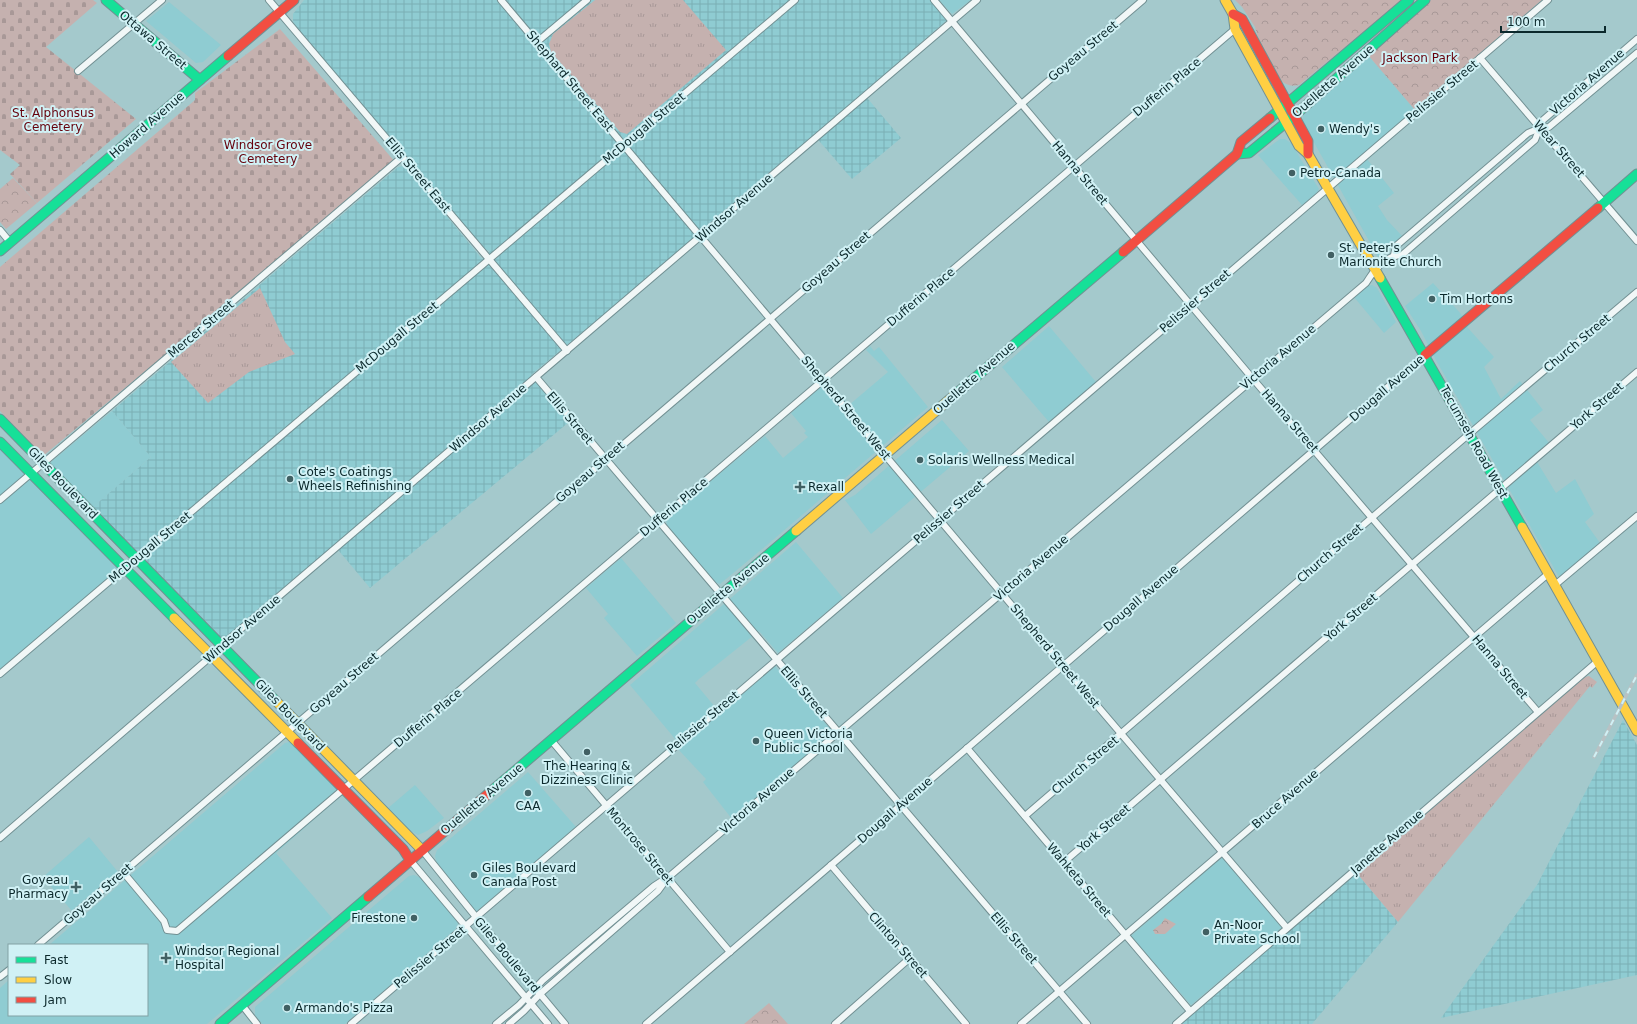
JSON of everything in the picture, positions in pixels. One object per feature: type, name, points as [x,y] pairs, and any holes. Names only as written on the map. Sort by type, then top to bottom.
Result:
[{"type":"main road","name":"Ottawa Street","points":[[106,0],[200,80]]},
{"type":"main road","name":"Howard Avenue","points":[[0,251],[294,0]]},
{"type":"main road","points":[[1225,0],[1233,14],[1235,29]]},
{"type":"main road","name":"Ouellette Avenue","points":[[220,1024],[1237,154],[1241,142],[1288,104],[1409,0]]},
{"type":"main road","name":"Ouellette Avenue","points":[[1237,154],[1249,153],[1294,116],[1424,0]]},
{"type":"main road","name":"Tecumseh Road West","points":[[1233,14],[1242,19],[1308,141],[1308,154]]},
{"type":"main road","name":"Tecumseh Road West","points":[[1235,29],[1285,123],[1299,146],[1308,154],[1425,355],[1637,731]]},
{"type":"main road","name":"Dougall Avenue","points":[[1425,355],[1637,174]]},
{"type":"main road","name":"Giles Boulevard","points":[[0,419],[422,850]]},
{"type":"main road","name":"Giles Boulevard","points":[[0,442],[403,849],[410,860]]},
{"type":"street","points":[[78,71],[162,0]]},
{"type":"street","name":"Ellis Street East","points":[[269,0],[567,351]]},
{"type":"street","name":"Shephard Street East","points":[[501,0],[701,236]]},
{"type":"street","points":[[537,42],[587,0]]},
{"type":"street","name":"McDougall Street","points":[[0,674],[794,0]]},
{"type":"street","name":"Hanna Street","points":[[934,0],[1191,305],[1538,712]]},
{"type":"street","name":"Windsor Avenue","points":[[0,838],[222,645],[977,0]]},
{"type":"street","name":"Goyeau Street","points":[[39,944],[1143,0]]},
{"type":"street","name":"Pelissier Street","points":[[350,1024],[1548,0]]},
{"type":"street","name":"Dufferin Place","points":[[123,872],[164,921],[167,930],[177,931],[1235,29]]},
{"type":"street","name":"Victoria Avenue","points":[[496,1024],[534,988],[654,886],[667,878],[1001,592],[1366,283],[1375,269],[1394,255],[1402,255],[1535,140],[1543,120],[1637,39]]},
{"type":"street","name":"Victoria Avenue","points":[[1394,255],[1396,246],[1528,133],[1540,128],[1549,127],[1637,53]]},
{"type":"street","name":"Wear Street","points":[[1480,58],[1637,241]]},
{"type":"street","name":"Mercer Street","points":[[0,500],[402,157]]},
{"type":"street","points":[[0,230],[10,242]]},
{"type":"street","name":"Shepherd Street West","points":[[701,236],[1121,734],[1287,928]]},
{"type":"street","name":"Church Street","points":[[1025,816],[1372,517],[1637,292]]},
{"type":"street","name":"Dougall Avenue","points":[[646,1024],[1425,355]]},
{"type":"street","name":"York Street","points":[[1064,862],[1637,372]]},
{"type":"street","name":"Ellis Street","points":[[536,377],[1088,1024]]},
{"type":"street","points":[[1555,585],[1637,516]]},
{"type":"street","name":"Bruce Avenue","points":[[1021,1024],[1548,574]]},
{"type":"street","name":"Janette Avenue","points":[[1176,1024],[1598,661]]},
{"type":"street","name":"Montrose Street","points":[[551,740],[730,952]]},
{"type":"street","name":"Wahketa Street","points":[[967,748],[1190,1012]]},
{"type":"street","name":"Giles Boulevard","points":[[422,850],[534,988],[566,1024]]},
{"type":"street","name":"Giles Boulevard","points":[[410,860],[548,1024]]},
{"type":"street","name":"Clinton Street","points":[[831,865],[966,1024]]},
{"type":"street","name":"Victoria Avenue","points":[[509,1024],[540,994],[658,891],[667,878]]},
{"type":"street","points":[[835,1024],[910,958]]},
{"type":"street","points":[[0,977],[8,971]]},
{"type":"street","points":[[242,1005],[258,1024]]},
{"type":"shaded area","points":[[304,0],[930,0],[947,20],[863,93],[901,138],[852,179],[814,135],[704,228],[693,240],[531,375],[569,422],[370,588],[334,545],[231,635],[222,639],[93,507],[151,457],[112,411],[398,167],[403,166],[407,168],[482,259],[490,251],[486,250],[297,29],[293,21],[293,14]]},
{"type":"shaded area","points":[[939,0],[971,0],[952,14]]},
{"type":"shaded area","points":[[169,2],[221,45],[203,62],[196,63],[146,21]]},
{"type":"shaded area","points":[[1368,55],[1415,110],[1380,139],[1385,145],[1367,159],[1394,193],[1378,206],[1387,220],[1403,237],[1378,257],[1303,122],[1303,114]]},
{"type":"shaded area","points":[[1280,139],[1285,139],[1291,143],[1319,189],[1315,195],[1302,205],[1258,155]]},
{"type":"shaded area","points":[[1433,283],[1461,314],[1468,328],[1494,357],[1484,367],[1501,399],[1520,381],[1543,410],[1530,420],[1550,444],[1534,457],[1556,493],[1575,479],[1594,514],[1585,522],[1600,543],[1559,577],[1437,362],[1421,331],[1405,306]]},
{"type":"shaded area","points":[[1372,285],[1377,288],[1396,322],[1384,333],[1354,297],[1365,287]]},
{"type":"shaded area","points":[[1049,326],[1096,382],[1049,422],[1002,367]]},
{"type":"shaded area","points":[[870,346],[874,351],[879,347],[928,407],[720,584],[711,581],[667,526],[666,518],[765,436],[783,458],[808,437],[804,433],[806,431],[791,413],[820,387],[830,384],[849,405],[888,372],[866,350]]},
{"type":"shaded area","points":[[112,411],[151,457],[92,508],[51,466],[51,462]]},
{"type":"shaded area","points":[[942,420],[969,451],[871,534],[845,500],[855,495]]},
{"type":"shaded area","points":[[0,442],[125,568],[0,674]]},
{"type":"shaded area","points":[[796,542],[843,598],[778,653],[759,631],[699,679],[695,683],[715,707],[676,740],[630,685]]},
{"type":"shaded area","points":[[621,558],[676,623],[637,656],[604,618],[608,614],[586,588]]},
{"type":"shaded area","name":"Queen Victoria Public School","points":[[775,666],[834,733],[732,819],[703,782],[706,779],[678,749]]},
{"type":"shaded area","points":[[1623,720],[1637,745],[1637,975],[1441,1018],[1537,885]]},
{"type":"shaded area","points":[[289,742],[294,744],[343,794],[276,853],[332,918],[207,1024],[0,1024],[0,988],[8,981],[8,1016],[148,1016],[148,944],[50,944],[285,743]]},
{"type":"shaded area","points":[[528,772],[576,827],[476,912],[437,864],[435,856],[437,850]]},
{"type":"shaded area","points":[[415,785],[444,818],[427,831],[418,835],[409,830],[387,809]]},
{"type":"shaded area","points":[[89,837],[118,872],[72,911],[43,877]]},
{"type":"shaded area","name":"An-Noor Private School","points":[[1222,857],[1282,928],[1191,1005],[1131,936]]},
{"type":"shaded area","points":[[1355,871],[1398,922],[1312,1024],[1178,1024]]},
{"type":"shaded area","points":[[414,875],[421,878],[456,919],[458,924],[455,930],[345,1024],[262,1024],[255,1015],[255,1007],[409,876]]},
{"type":"green space","name":"St. Alphonsus Cemetery","points":[[0,0],[93,0],[97,3],[46,47],[136,119],[37,203],[10,174],[20,165],[0,150]]},
{"type":"green space","points":[[595,0],[683,0],[726,50],[627,134],[620,132],[551,52],[549,44],[553,34]]},
{"type":"green space","name":"Jackson Park","points":[[1235,0],[1402,0],[1299,85],[1292,86],[1281,81],[1259,42],[1255,27],[1242,7]]},
{"type":"green space","name":"Jackson Park","points":[[1431,0],[1542,0],[1415,110],[1368,55]]},
{"type":"green space","name":"Windsor Grove Cemetery","points":[[280,29],[396,163],[43,456],[0,411],[0,267],[195,100],[195,93]]},
{"type":"green space","points":[[13,178],[37,203],[6,229],[0,222],[0,189]]},
{"type":"green space","points":[[260,288],[285,342],[295,354],[249,372],[208,403],[171,362]]},
{"type":"green space","points":[[1589,676],[1597,682],[1592,688],[1590,686],[1398,922],[1355,871],[1585,677]]},
{"type":"green space","points":[[1165,918],[1176,924],[1165,934],[1155,934],[1153,930],[1161,924]]},
{"type":"green space","points":[[769,1003],[788,1024],[744,1024]]},
{"type":"railway","points":[[1594,757],[1637,675]]},
{"type":"traffic: fast","points":[[106,0],[200,80]]},
{"type":"traffic: fast","points":[[1270,118],[1409,0]]},
{"type":"traffic: fast","points":[[1237,154],[1249,153],[1294,116],[1425,0]]},
{"type":"traffic: fast","points":[[0,251],[228,56]]},
{"type":"traffic: fast","points":[[1598,208],[1637,174]]},
{"type":"traffic: fast","points":[[957,393],[1123,252]]},
{"type":"traffic: fast","points":[[1380,278],[1522,527]]},
{"type":"traffic: fast","points":[[0,419],[276,701]]},
{"type":"traffic: fast","points":[[0,442],[174,618]]},
{"type":"traffic: fast","points":[[488,794],[796,531]]},
{"type":"traffic: fast","points":[[220,1024],[368,897]]},
{"type":"traffic: slow","points":[[1225,0],[1233,14],[1235,29],[1299,146],[1308,154],[1380,278]]},
{"type":"traffic: slow","points":[[796,531],[957,393]]},
{"type":"traffic: slow","points":[[1522,527],[1637,731]]},
{"type":"traffic: slow","points":[[174,618],[298,743]]},
{"type":"traffic: slow","points":[[276,701],[422,850]]},
{"type":"traffic: jam","points":[[228,56],[294,0]]},
{"type":"traffic: jam","points":[[1233,14],[1242,19],[1308,141],[1308,154]]},
{"type":"traffic: jam","points":[[1123,252],[1237,154],[1241,142],[1270,118]]},
{"type":"traffic: jam","points":[[1425,355],[1598,208]]},
{"type":"traffic: jam","points":[[298,743],[403,849],[410,860]]},
{"type":"traffic: jam","points":[[368,897],[488,794]]},
{"type":"place","name":"Wendy's","points":[[1321,129]]},
{"type":"place","name":"Petro-Canada","points":[[1292,173]]},
{"type":"place","name":"St. Peter's Marionite Church","points":[[1331,255]]},
{"type":"place","name":"Tim Hortons","points":[[1432,299]]},
{"type":"place","name":"Solaris Wellness Medical","points":[[920,460]]},
{"type":"place","name":"Cote's Coatings Wheels Refinishing","points":[[290,479]]},
{"type":"place","name":"Rexall","points":[[800,487]]},
{"type":"place","name":"Queen Victoria Public School","points":[[756,741]]},
{"type":"place","name":"The Hearing & Dizziness Clinic","points":[[587,752]]},
{"type":"place","name":"CAA","points":[[528,793]]},
{"type":"place","name":"Giles Boulevard Canada Post","points":[[474,875]]},
{"type":"place","name":"Goyeau Pharmacy","points":[[76,887]]},
{"type":"place","name":"Firestone","points":[[414,918]]},
{"type":"place","name":"An-Noor Private School","points":[[1206,932]]},
{"type":"place","name":"Windsor Regional Hospital","points":[[166,958]]},
{"type":"place","name":"Armando's Pizza","points":[[287,1008]]}]
